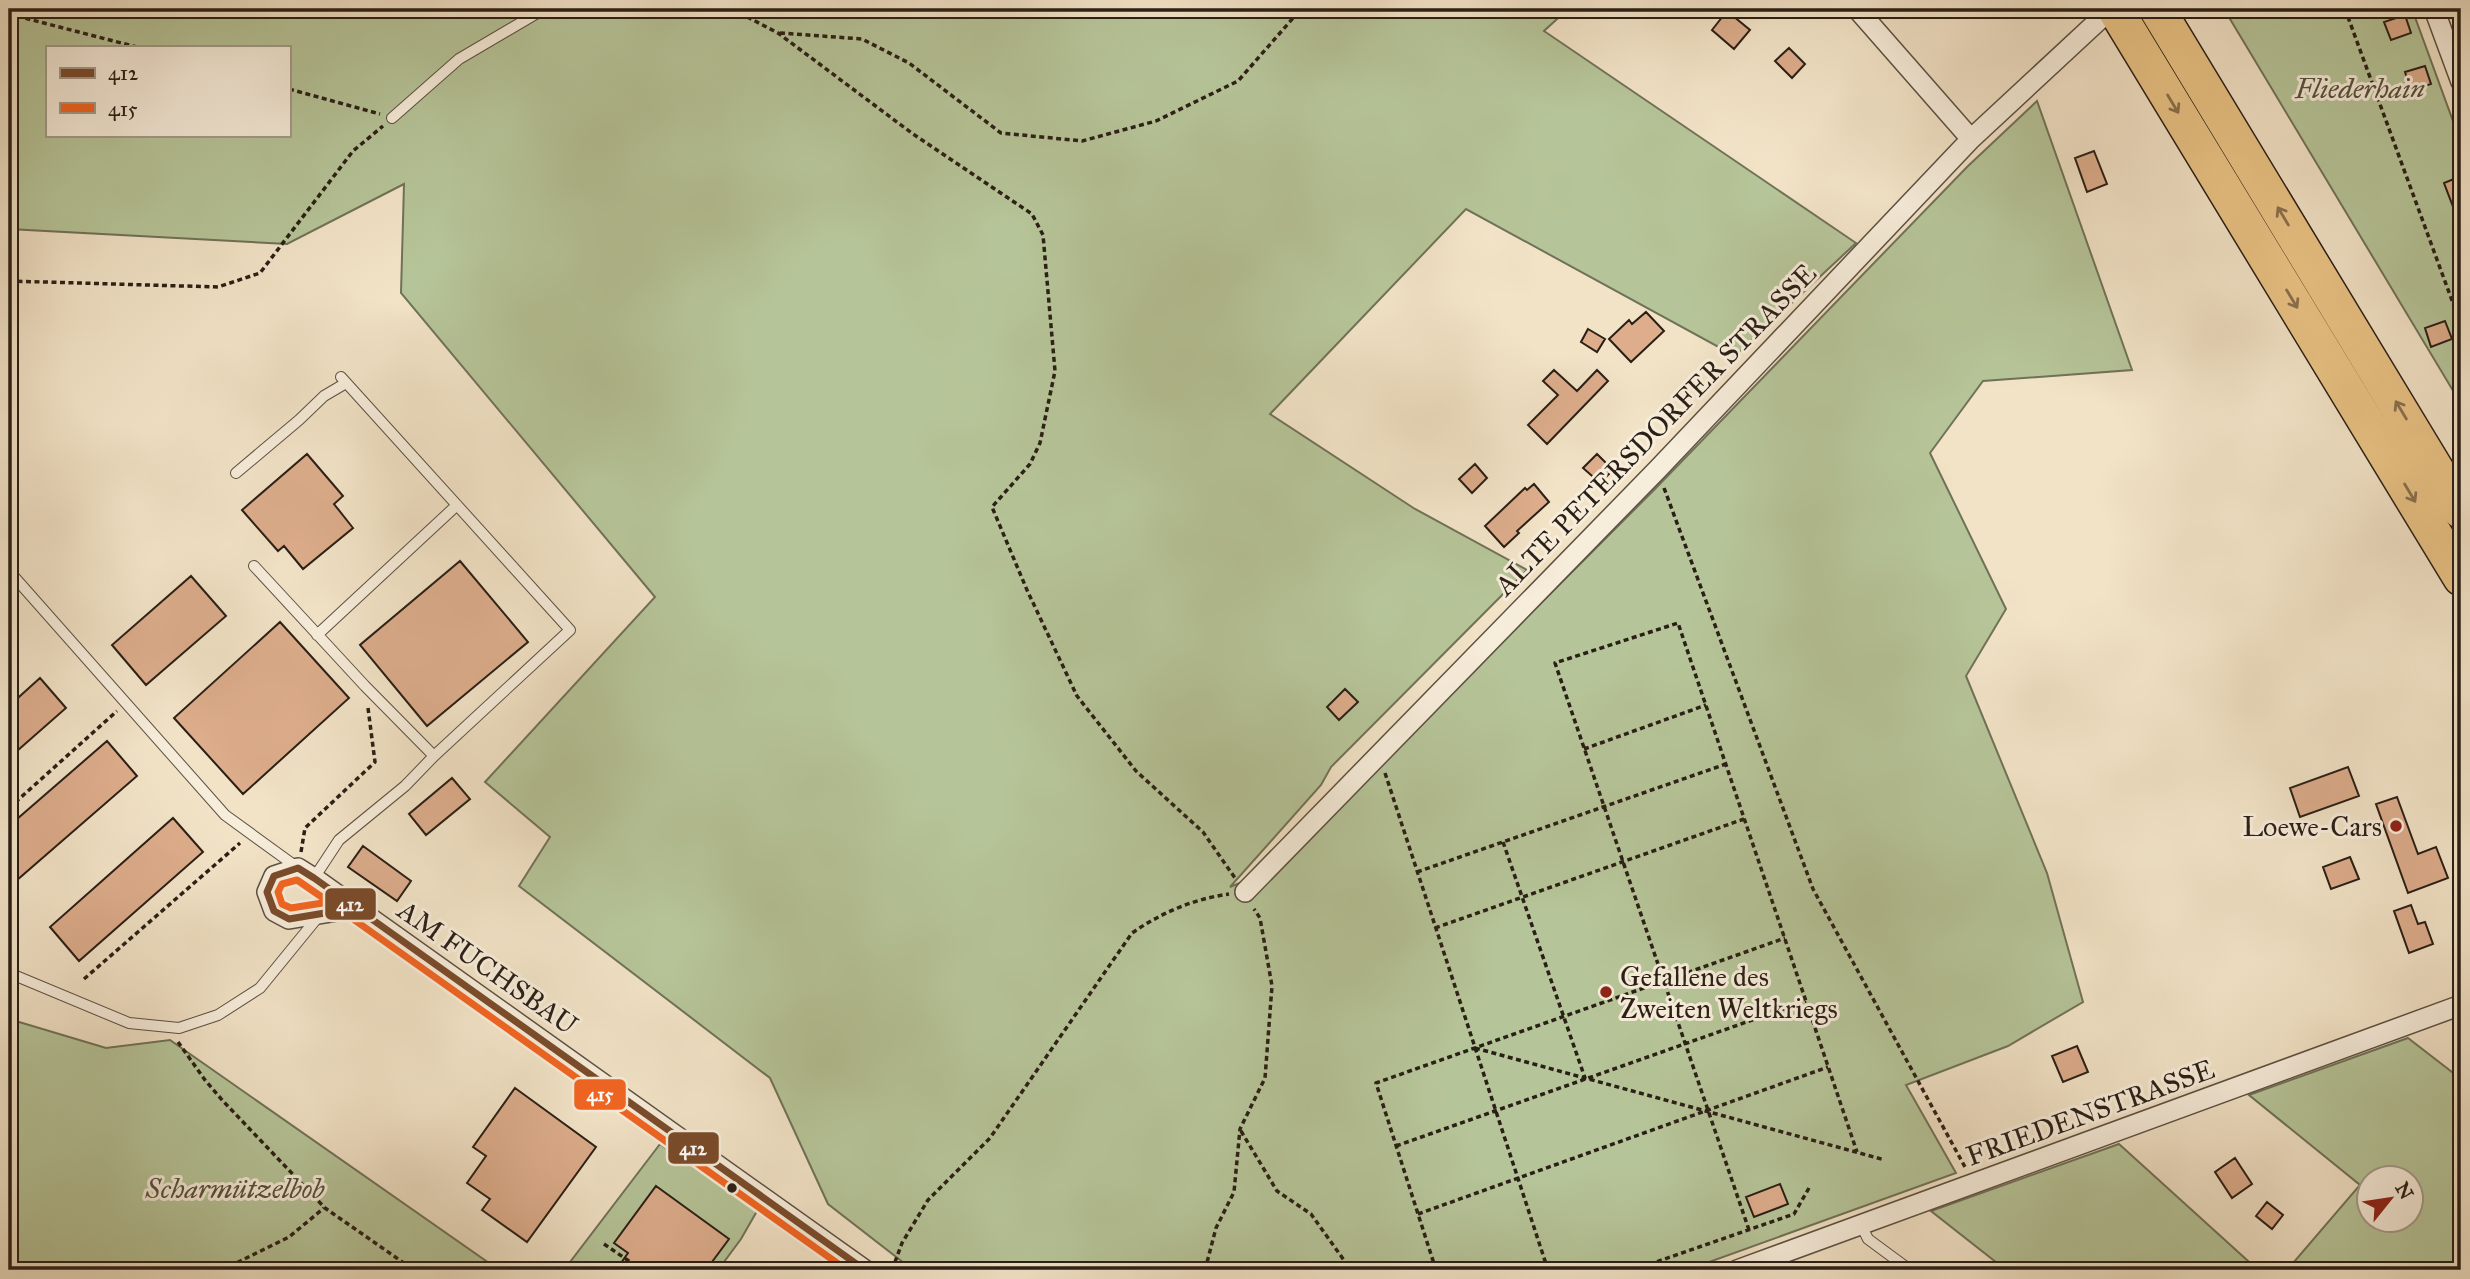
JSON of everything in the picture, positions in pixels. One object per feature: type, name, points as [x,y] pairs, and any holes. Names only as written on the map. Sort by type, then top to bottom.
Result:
[{"type":"highway","points":[[2113,9],[2461,578]]},
{"type":"highway","points":[[2160,13],[2461,511]]},
{"type":"street","points":[[1857,9],[1971,139]]},
{"type":"street","name":"ALTE PETERSDORFER STRASSE","points":[[1245,892],[1657,470],[1971,139],[2113,9]]},
{"type":"street","points":[[2434,9],[2461,82]]},
{"type":"street","points":[[306,873],[274,876],[267,892],[274,911],[289,919],[355,908]]},
{"type":"street","name":"AM FUCHSBAU","points":[[306,873],[421,952],[865,1270]]},
{"type":"street","name":"FRIEDENSTRASSE","points":[[1737,1270],[2461,1005]]},
{"type":"lane","points":[[392,118],[459,59],[544,9]]},
{"type":"lane","points":[[236,473],[343,380],[570,630],[433,755],[405,786],[339,840],[306,873]]},
{"type":"lane","points":[[317,635],[457,505]]},
{"type":"lane","points":[[254,566],[433,755]]},
{"type":"lane","name":"AM FUCHSBAU","points":[[9,571],[225,815],[249,835],[306,873]]},
{"type":"lane","points":[[9,974],[129,1023],[173,1028],[218,1015],[260,988],[320,914]]},
{"type":"lane","points":[[1861,1225],[1868,1238],[1910,1270]]},
{"type":"path","points":[[732,9],[778,33],[913,134],[1032,214],[1043,234],[1055,371],[1048,410],[1040,443],[1030,464],[992,507],[1027,590],[1077,696],[1136,771],[1203,832],[1245,892],[1260,918],[1272,986],[1265,1078],[1240,1129],[1234,1192],[1216,1228],[1205,1270]]},
{"type":"path","points":[[778,33],[862,39],[909,63],[1001,133],[1082,141],[1156,121],[1238,81],[1301,9]]},
{"type":"path","points":[[2345,9],[2461,325]]},
{"type":"path","points":[[9,13],[133,46]]},
{"type":"path","points":[[290,89],[392,118]]},
{"type":"path","points":[[9,281],[218,287],[260,273],[353,151],[392,118]]},
{"type":"path","points":[[1657,470],[1813,889],[1975,1184]]},
{"type":"path","points":[[1749,1230],[1555,663],[1678,623],[1857,1152]]},
{"type":"path","points":[[306,873],[305,828],[374,762],[365,686]]},
{"type":"path","points":[[9,808],[126,703]]},
{"type":"path","points":[[1584,748],[1706,705]]},
{"type":"path","points":[[1378,754],[1548,1270]]},
{"type":"path","points":[[1417,872],[1726,764]]},
{"type":"path","points":[[1435,928],[1744,819]]},
{"type":"path","points":[[84,979],[249,835]]},
{"type":"path","points":[[1503,842],[1585,1079]]},
{"type":"path","points":[[892,1270],[902,1243],[928,1200],[990,1138],[1132,933],[1169,911],[1222,895],[1245,892]]},
{"type":"path","points":[[1436,1270],[1376,1083],[1785,939]]},
{"type":"path","points":[[1396,1146],[1806,1001]]},
{"type":"path","points":[[173,1028],[174,1036],[205,1080],[325,1208],[414,1270]]},
{"type":"path","points":[[1475,1048],[1885,1160]]},
{"type":"path","points":[[1418,1215],[1828,1067]]},
{"type":"path","points":[[1240,1129],[1277,1191],[1311,1214],[1351,1270]]},
{"type":"path","points":[[1633,1270],[1794,1214],[1809,1188]]},
{"type":"path","points":[[222,1270],[289,1237],[325,1208]]},
{"type":"path","points":[[604,1244],[642,1270]]},
{"type":"green space","points":[[9,9],[1568,9],[1544,31],[1856,243],[1735,356],[1466,209],[1270,414],[1415,509],[1527,570],[1331,767],[1321,785],[1230,887],[1276,868],[1654,490],[1967,167],[2037,101],[2132,370],[1983,381],[1930,453],[2006,609],[1966,676],[2047,873],[2083,1002],[2008,1046],[1906,1085],[1956,1173],[1687,1270],[913,1270],[828,1204],[770,1078],[519,886],[550,837],[485,782],[655,597],[401,293],[404,184],[287,244],[9,229]]},
{"type":"green space","name":"Fliederhain","points":[[2224,9],[2412,9],[2461,143],[2461,404]]},
{"type":"green space","name":"Scharmützelbob","points":[[9,1019],[106,1048],[170,1040],[499,1270],[9,1270]]},
{"type":"green space","points":[[2408,1038],[2461,1079],[2461,1270],[2287,1270],[2354,1192],[2354,1234],[2424,1234],[2424,1164],[2354,1164],[2354,1180],[2249,1095]]},
{"type":"green space","points":[[660,1144],[757,1211],[718,1270],[564,1270]]},
{"type":"green space","points":[[2119,1144],[2258,1270],[2006,1270],[1931,1211]]},
{"type":"building","points":[[1727,11],[1750,30],[1734,49],[1712,30]]},
{"type":"building","points":[[2405,15],[2411,33],[2391,40],[2384,22]]},
{"type":"building","points":[[1789,48],[1805,64],[1792,78],[1775,61]]},
{"type":"building","points":[[2425,66],[2431,84],[2411,91],[2405,72]]},
{"type":"building","points":[[2094,151],[2107,184],[2087,192],[2075,158]]},
{"type":"building","points":[[2461,176],[2461,225],[2460,225],[2444,183]]},
{"type":"building","points":[[1646,312],[1664,331],[1631,362],[1609,339],[1629,320],[1632,324]]},
{"type":"building","points":[[2445,321],[2452,339],[2431,347],[2425,328]]},
{"type":"building","points":[[1588,329],[1605,339],[1597,352],[1581,342]]},
{"type":"building","points":[[1554,370],[1577,391],[1597,370],[1608,381],[1547,444],[1528,425],[1558,395],[1543,381]]},
{"type":"building","points":[[307,454],[343,496],[334,504],[353,528],[303,569],[284,546],[278,551],[242,510]]},
{"type":"building","points":[[1597,454],[1613,470],[1600,483],[1583,468]]},
{"type":"building","points":[[1475,464],[1487,478],[1472,493],[1459,479]]},
{"type":"building","points":[[1534,484],[1549,502],[1517,531],[1519,533],[1504,547],[1485,526],[1525,488],[1527,490]]},
{"type":"building","points":[[460,561],[528,642],[427,726],[360,645]]},
{"type":"building","points":[[191,576],[226,616],[146,685],[112,645]]},
{"type":"building","points":[[280,622],[349,698],[243,794],[174,718]]},
{"type":"building","points":[[40,678],[66,708],[9,758],[9,706]]},
{"type":"building","points":[[1345,689],[1358,702],[1339,720],[1327,707]]},
{"type":"building","points":[[107,741],[137,776],[9,887],[9,826]]},
{"type":"building","points":[[2348,767],[2359,796],[2300,817],[2290,788]]},
{"type":"building","points":[[452,778],[470,799],[426,835],[409,814]]},
{"type":"building","name":"Loewe-Cars","points":[[2397,797],[2418,854],[2436,847],[2448,878],[2408,893],[2376,804]]},
{"type":"building","points":[[173,818],[203,852],[79,961],[50,927]]},
{"type":"building","points":[[363,846],[411,881],[397,901],[348,867]]},
{"type":"building","points":[[2350,857],[2359,879],[2331,889],[2323,867]]},
{"type":"building","points":[[2411,905],[2418,924],[2425,922],[2433,944],[2409,953],[2394,911]]},
{"type":"building","points":[[2077,1046],[2088,1072],[2063,1082],[2052,1056]]},
{"type":"building","points":[[515,1088],[596,1147],[527,1242],[482,1210],[490,1199],[467,1183],[486,1156],[473,1147]]},
{"type":"building","points":[[2235,1158],[2252,1184],[2232,1198],[2215,1172]]},
{"type":"building","points":[[1780,1184],[1788,1204],[1754,1217],[1746,1197]]},
{"type":"building","points":[[656,1186],[729,1239],[706,1270],[616,1270],[628,1253],[614,1243]]},
{"type":"building","points":[[2267,1202],[2283,1215],[2272,1229],[2256,1216]]},
{"type":"transit line","name":"412","points":[[355,908],[289,919],[274,911],[267,892],[274,876],[298,868],[314,878],[865,1270]]},
{"type":"transit line","name":"415","points":[[297,880],[329,902],[291,908],[282,904],[278,892],[282,884],[297,880]]},
{"type":"transit line","name":"415","points":[[353,919],[847,1270]]},
{"type":"place","name":"Loewe-Cars","points":[[2396,826]]},
{"type":"place","name":"Gefallene des Zweiten Weltkriegs","points":[[1606,992]]}]
